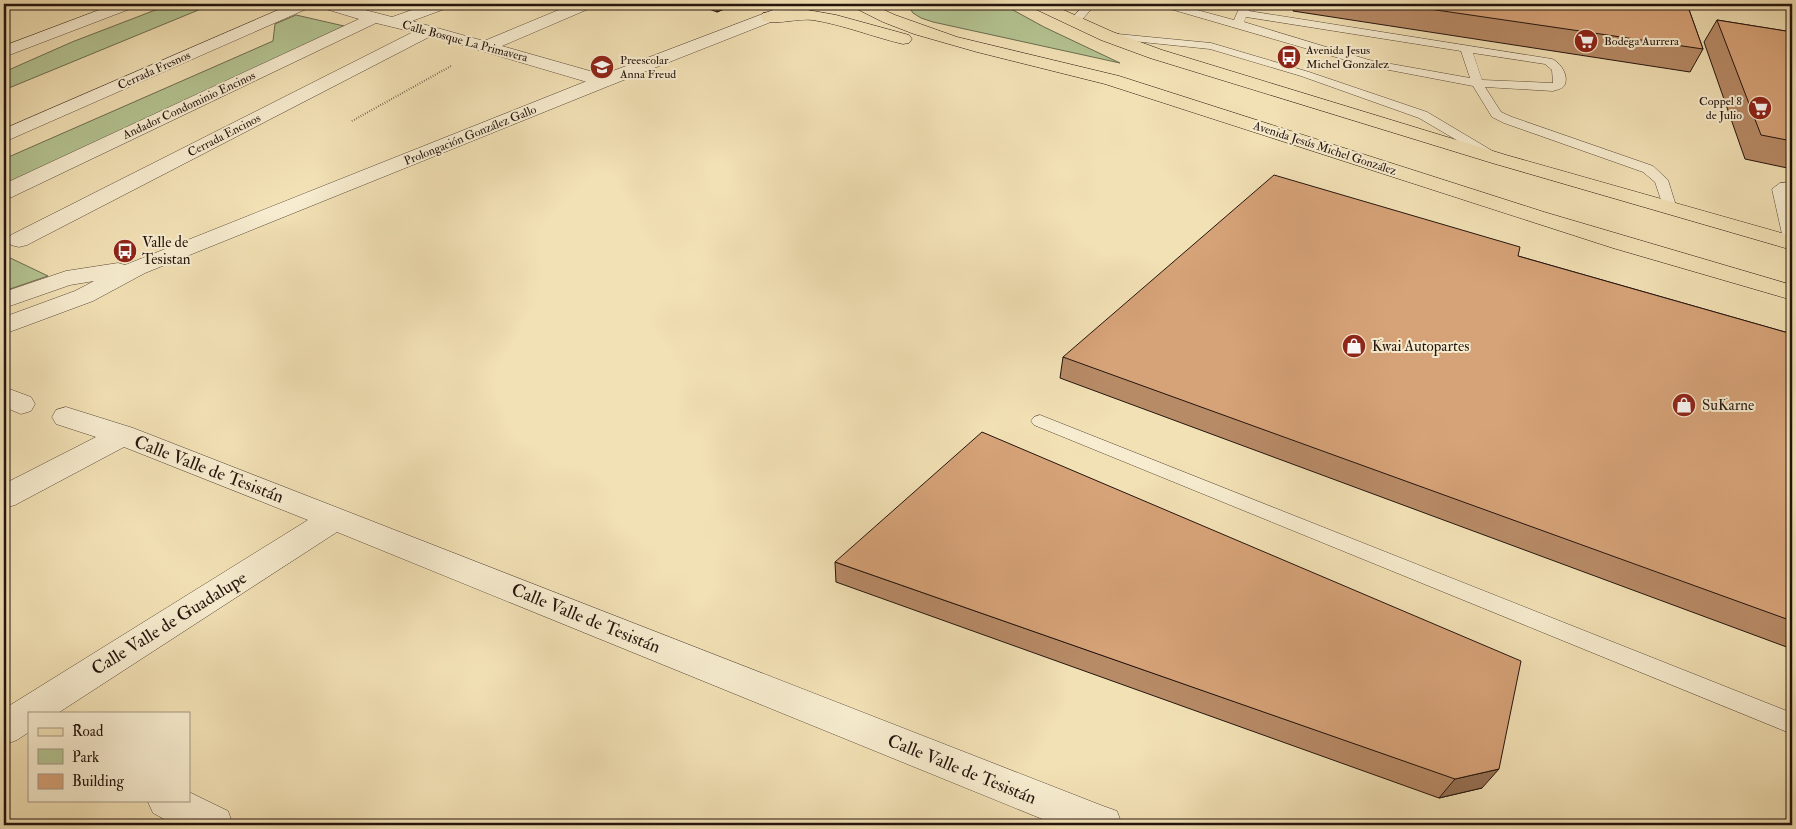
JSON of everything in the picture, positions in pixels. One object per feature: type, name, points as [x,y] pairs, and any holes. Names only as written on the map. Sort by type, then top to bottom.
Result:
[{"type":"main road","name":"Avenida Jesús Michel González","points":[[859,4],[907,26],[964,44],[1109,79],[1666,258],[1792,293]]},
{"type":"main road","points":[[884,4],[889,13],[907,26]]},
{"type":"main road","points":[[1038,4],[1107,36],[1166,57],[1499,159],[1792,243]]},
{"type":"main road","points":[[769,17],[810,15],[844,22],[920,43],[964,44]]},
{"type":"street","points":[[4,52],[129,4]]},
{"type":"street","name":"Cerrada Fresnos","points":[[4,136],[305,4]]},
{"type":"street","name":"Calle Bosque La Primavera","points":[[325,4],[374,18],[429,30],[604,80]]},
{"type":"street","points":[[394,22],[444,4]]},
{"type":"street","points":[[486,46],[587,4]]},
{"type":"street","name":"Prolongación González Gallo","points":[[4,326],[84,296],[137,268],[604,80],[803,4]]},
{"type":"street","name":"Andador Condominio Encinos","points":[[4,192],[374,18]]},
{"type":"street","name":"Cerrada Encinos","points":[[18,240],[429,30]]},
{"type":"street","name":"Prolongación González Gallo","points":[[4,300],[66,278],[137,268]]},
{"type":"street","name":"Calle Valle de Tesistán","points":[[66,417],[123,435],[335,518],[1104,825]]},
{"type":"street","points":[[4,497],[123,435]]},
{"type":"street","name":"Calle Valle de Guadalupe","points":[[37,712],[335,518]]},
{"type":"street","name":"Calle Valle de Guadalupe","points":[[16,726],[28,718]]},
{"type":"street","points":[[170,802],[214,825]]},
{"type":"lane","points":[[1076,21],[1091,4]]},
{"type":"lane","points":[[1164,4],[1242,14],[1554,63],[1558,68],[1560,84],[1553,87],[1478,83],[1367,63],[1242,14]]},
{"type":"lane","points":[[1466,50],[1478,83],[1496,114],[1508,120],[1648,169],[1661,180],[1670,209]]},
{"type":"lane","points":[[1792,186],[1779,189],[1792,243]]},
{"type":"lane","points":[[1040,422],[1792,724]]},
{"type":"path","points":[[352,121],[486,46]]},
{"type":"green space","points":[[171,4],[213,4],[4,90],[4,72],[72,42]]},
{"type":"green space","points":[[909,4],[1002,4],[1044,27],[1120,63],[933,22],[913,13]]},
{"type":"green space","points":[[296,15],[344,26],[4,189],[4,159],[273,41],[275,24]]},
{"type":"green space","points":[[4,255],[48,276],[4,291]]},
{"type":"building","points":[[1395,4],[1687,4],[1703,49]]},
{"type":"building","points":[[1717,20],[1792,32],[1792,141],[1761,135]]},
{"type":"building","points":[[1274,175],[1520,247],[1518,256],[1792,334],[1792,621],[1063,357]]},
{"type":"building","points":[[982,432],[1521,661],[1499,769],[1455,779],[835,562]]},
{"type":"place","name":"Bodega Aurrera","points":[[1586,41]]},
{"type":"place","name":"Avenida Jesus Michel Gonzalez","points":[[1289,57]]},
{"type":"place","name":"Preescolar Anna Freud","points":[[602,67]]},
{"type":"place","name":"Coppel 8 de Julio","points":[[1760,108]]},
{"type":"place","name":"Valle de Tesistan","points":[[125,251]]},
{"type":"place","name":"Kwai Autopartes","points":[[1354,346]]},
{"type":"place","name":"SuKarne","points":[[1684,405]]}]
